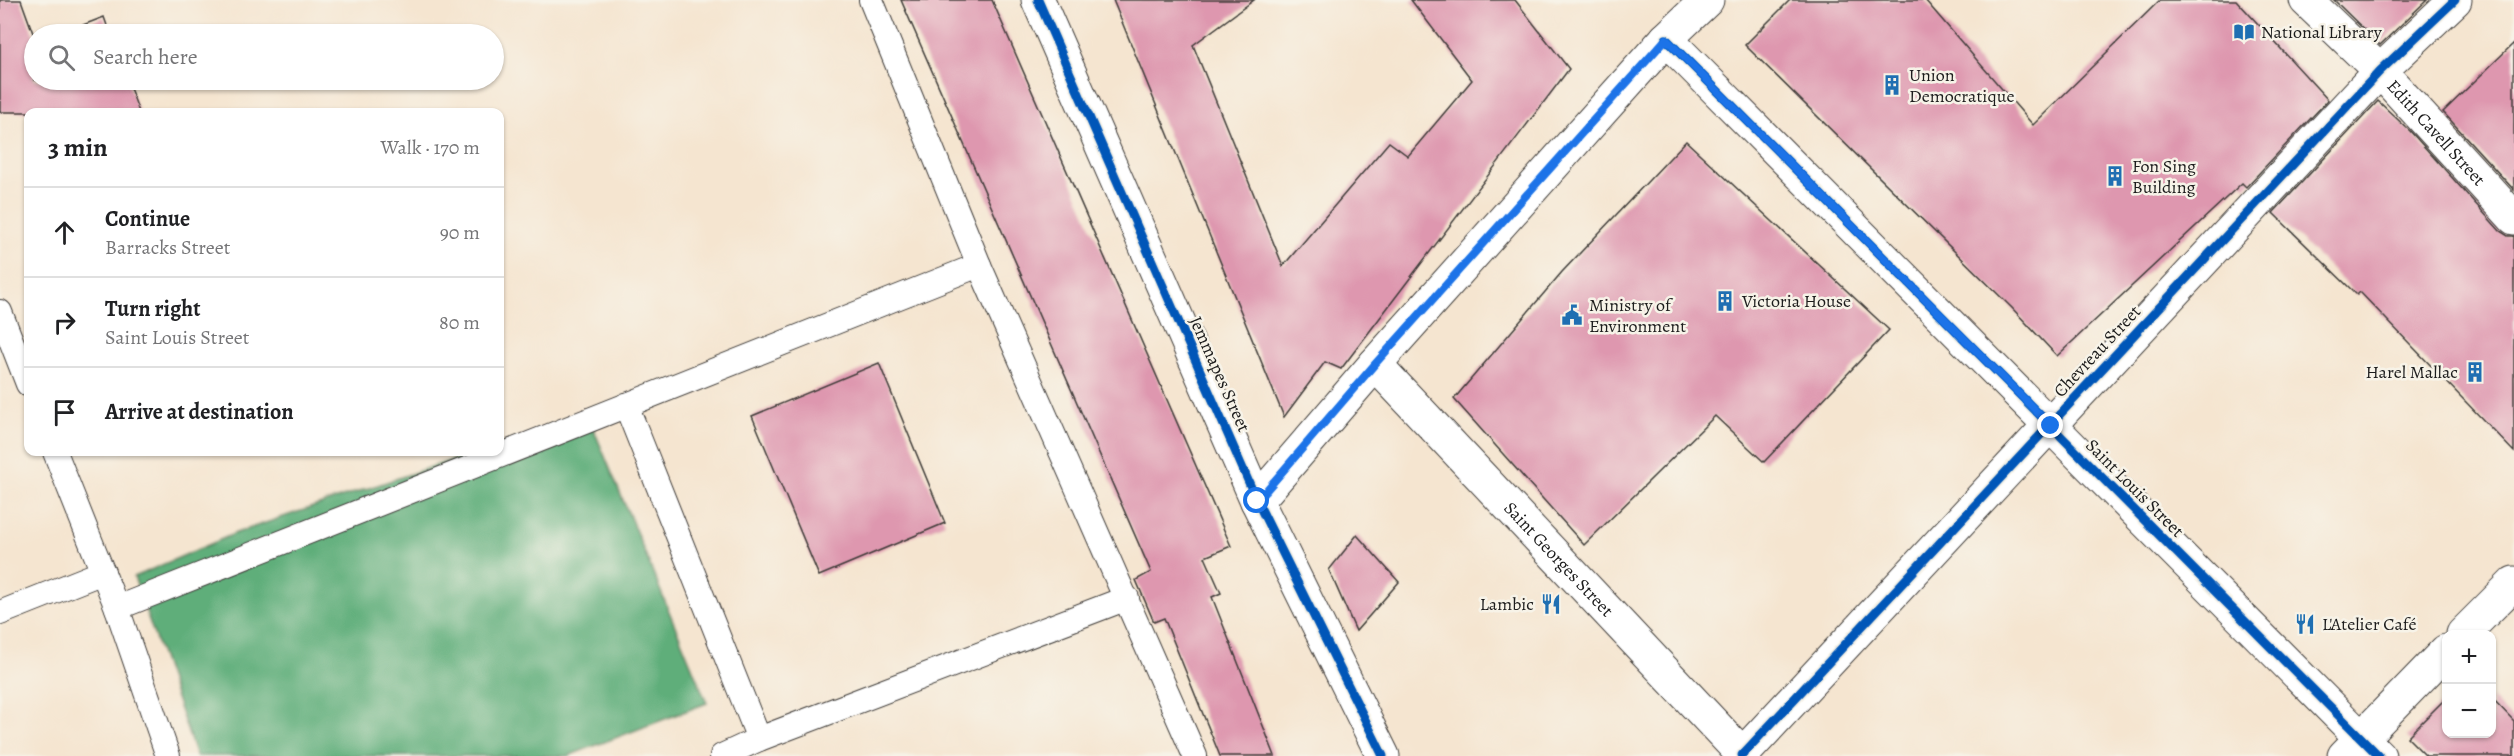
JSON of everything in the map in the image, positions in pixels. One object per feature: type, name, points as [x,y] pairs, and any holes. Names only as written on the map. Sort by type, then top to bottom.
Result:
[{"type":"street","name":"Jemmapes Street","points":[[1038,0],[1257,501],[1383,756]]},
{"type":"street","points":[[1257,501],[1375,364],[1666,39],[1707,0]]},
{"type":"street","name":"Edith Cavell Street","points":[[2306,0],[2380,71],[2514,218]]},
{"type":"street","name":"Chevreau Street","points":[[1743,755],[2380,71],[2456,0]]},
{"type":"street","name":"Saint Louis Street","points":[[1666,39],[2051,426],[2361,750]]},
{"type":"street","name":"Saint Georges Street","points":[[1375,364],[1743,755]]},
{"type":"street","points":[[2467,630],[2514,583]]},
{"type":"street","points":[[2361,750],[2442,656]]},
{"type":"lane","points":[[871,0],[979,265],[1195,756]]},
{"type":"lane","points":[[504,454],[979,265]]},
{"type":"lane","points":[[0,312],[24,374]]},
{"type":"lane","points":[[626,405],[759,739]]},
{"type":"lane","points":[[57,456],[117,608],[168,756]]},
{"type":"lane","points":[[117,608],[498,456]]},
{"type":"lane","points":[[0,613],[103,572]]},
{"type":"lane","points":[[722,756],[759,739],[1126,598]]},
{"type":"green space","points":[[587,413],[707,703],[568,756],[196,756],[134,577],[236,533],[463,456],[504,456],[504,450]]},
{"type":"building","points":[[0,0],[21,0],[30,24],[24,24],[24,90],[131,90],[138,108],[24,108],[24,112],[0,112]]},
{"type":"building","points":[[901,0],[992,0],[1231,546],[1205,557],[1221,593],[1212,597],[1275,756],[1220,756],[1164,618],[1154,622],[1136,580],[1151,572]]},
{"type":"building","points":[[1113,0],[1254,0],[1193,45],[1283,266],[1389,142],[1408,156],[1472,80],[1411,0],[1515,0],[1569,69],[1341,369],[1325,362],[1284,417]]},
{"type":"building","name":"Fon Sing Building","points":[[1790,0],[1925,0],[2033,125],[2160,0],[2236,0],[2328,100],[2246,187],[2242,183],[2057,356],[2012,308],[1745,45]]},
{"type":"building","points":[[2334,0],[2427,0],[2380,45]]},
{"type":"building","points":[[104,17],[106,24],[86,24]]},
{"type":"building","points":[[2514,43],[2514,190],[2443,112]]},
{"type":"building","points":[[2378,101],[2410,131],[2500,231],[2508,236],[2514,236],[2514,452],[2360,292],[2357,295],[2273,213]]},
{"type":"building","points":[[1686,141],[1889,330],[1764,462],[1715,416],[1584,545],[1454,399],[1562,272]]},
{"type":"building","points":[[879,363],[945,523],[819,576],[752,416]]},
{"type":"building","points":[[1357,535],[1399,582],[1356,631],[1329,570]]},
{"type":"building","points":[[2442,702],[2442,738],[2496,738],[2496,702],[2514,721],[2514,756],[2426,756],[2407,737]]},
{"type":"cycle path","points":[[1038,0],[1257,501],[1383,756]]},
{"type":"cycle path","points":[[1742,755],[2380,71],[2455,0]]},
{"type":"cycle path","points":[[1666,39],[2379,756]]},
{"type":"place","name":"National Library","points":[[2244,32]]},
{"type":"place","name":"Union Democratique","points":[[1892,85]]},
{"type":"place","name":"Fon Sing Building","points":[[2115,176]]},
{"type":"place","name":"Victoria House","points":[[1725,301]]},
{"type":"place","name":"Ministry of Environment","points":[[1572,315]]},
{"type":"place","name":"Harel Mallac","points":[[2475,372]]},
{"type":"place","name":"Lambic","points":[[1551,604]]},
{"type":"place","name":"L'Atelier Café","points":[[2305,624]]},
{"type":"route","points":[[1257,501],[1375,364],[1666,39],[2051,426]]}]
